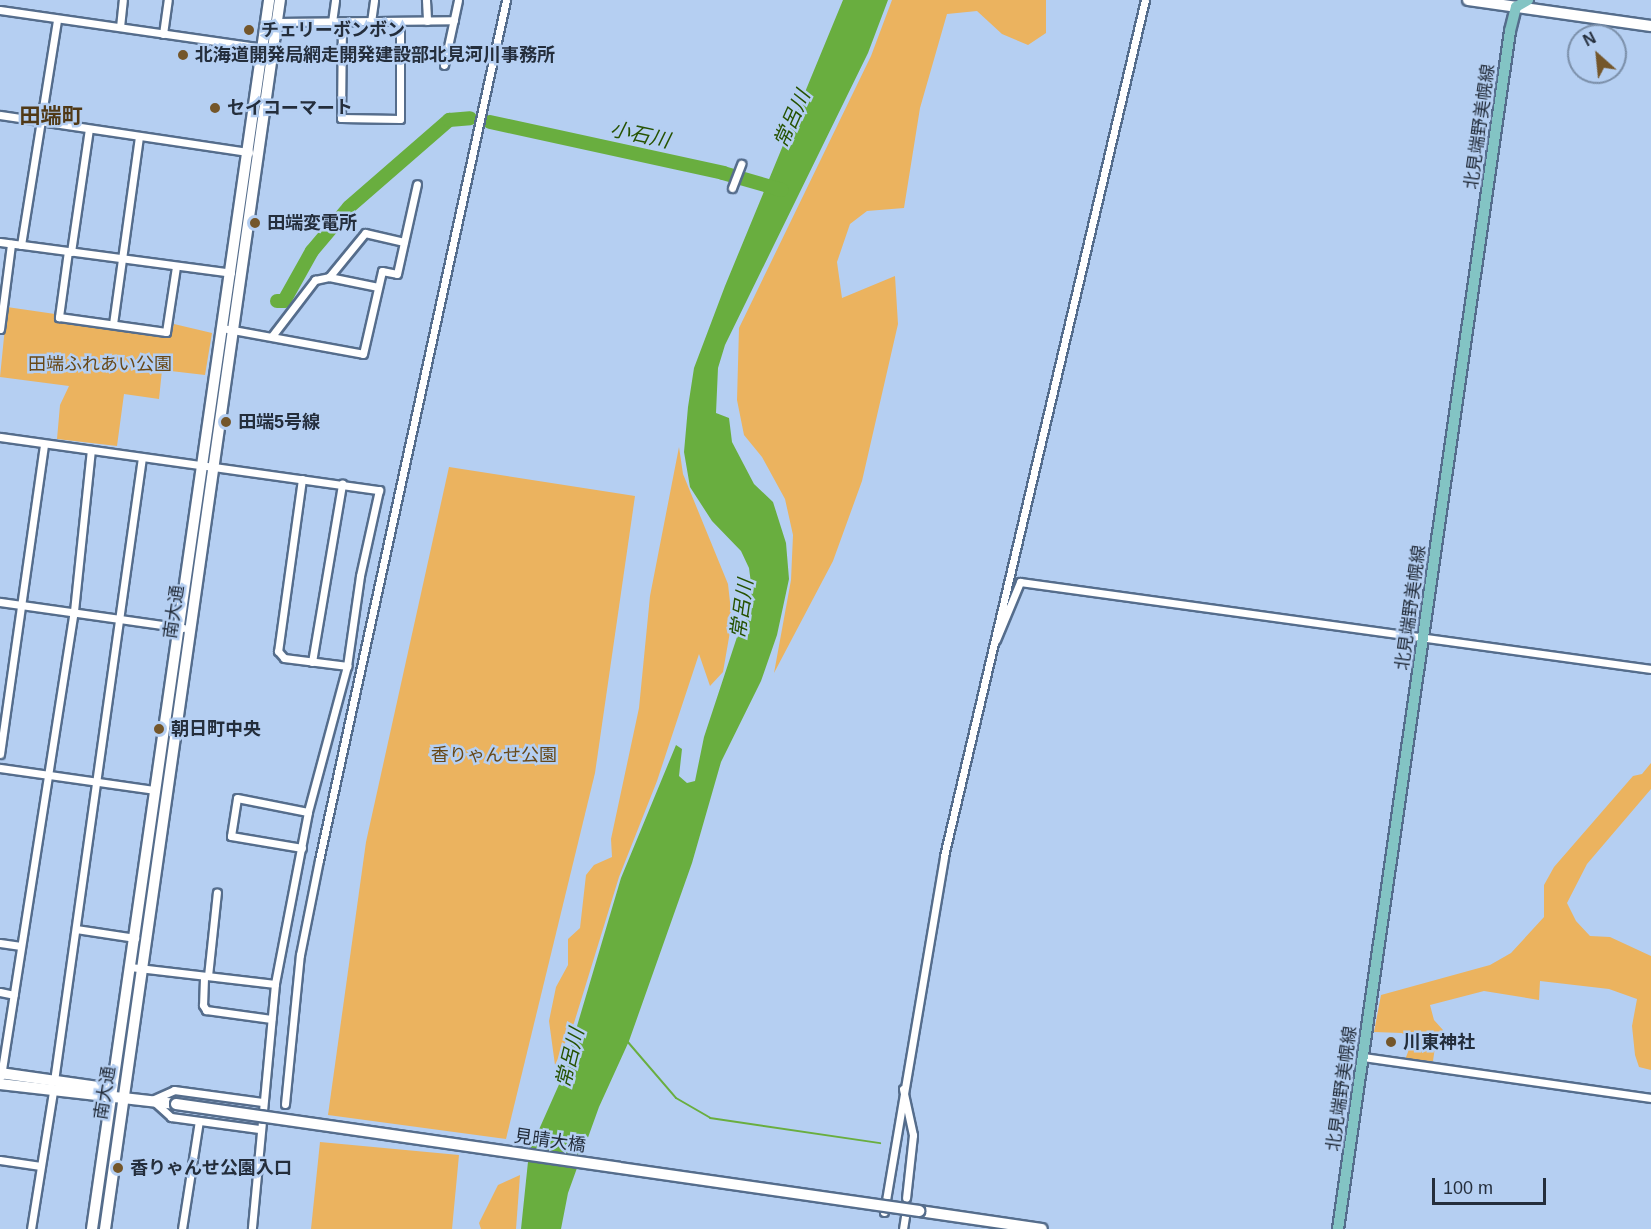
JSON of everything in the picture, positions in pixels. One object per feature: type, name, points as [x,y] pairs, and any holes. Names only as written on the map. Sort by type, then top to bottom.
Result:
[{"type":"main road","points":[[1516,3],[1528,0]]},
{"type":"main road","name":"北見端野美幌線","points":[[1338,1229],[1516,3]]},
{"type":"street","points":[[120,27],[123,0]]},
{"type":"street","points":[[163,34],[168,0]]},
{"type":"street","name":"南大通","points":[[269,0],[271,22]]},
{"type":"street","name":"南大通","points":[[92,1229],[135,968],[271,22],[279,0]]},
{"type":"street","points":[[332,22],[334,0]]},
{"type":"street","points":[[371,22],[374,0]]},
{"type":"street","points":[[426,0],[427,21]]},
{"type":"street","points":[[444,65],[458,0]]},
{"type":"street","points":[[285,1104],[300,955],[319,860],[506,0]]},
{"type":"street","points":[[884,1212],[902,1087],[932,914],[1145,0]]},
{"type":"street","points":[[1468,0],[1516,3],[1651,26]]},
{"type":"street","points":[[0,10],[267,49]]},
{"type":"street","points":[[21,245],[57,19]]},
{"type":"street","points":[[271,22],[454,20]]},
{"type":"street","points":[[342,22],[341,118],[400,119],[400,21]]},
{"type":"street","points":[[0,116],[253,152]]},
{"type":"street","points":[[89,129],[59,317],[166,332],[176,267]]},
{"type":"street","points":[[113,324],[138,137]]},
{"type":"street","points":[[732,188],[741,164]]},
{"type":"street","points":[[227,329],[363,354],[382,272],[397,274],[417,184]]},
{"type":"street","points":[[329,277],[364,233],[404,242]]},
{"type":"street","points":[[0,242],[235,274]]},
{"type":"street","points":[[0,329],[11,244]]},
{"type":"street","points":[[272,336],[315,280],[329,277],[378,287]]},
{"type":"street","points":[[0,437],[379,489],[360,576],[347,666],[308,812],[275,984],[259,1129],[252,1229]]},
{"type":"street","points":[[0,754],[44,444]]},
{"type":"street","points":[[1,1079],[46,775],[74,611],[91,450]]},
{"type":"street","points":[[31,1229],[98,782],[142,457]]},
{"type":"street","points":[[302,479],[278,651],[284,658],[347,666]]},
{"type":"street","points":[[312,662],[342,484]]},
{"type":"street","points":[[994,641],[1000,636],[1020,582],[1651,669]]},
{"type":"street","points":[[0,602],[183,628]]},
{"type":"street","name":"南大通","points":[[135,968],[135,938],[155,790],[183,628]]},
{"type":"street","points":[[0,768],[155,790]]},
{"type":"street","points":[[302,848],[231,836],[237,798],[308,812]]},
{"type":"street","points":[[217,892],[203,1005],[207,1010],[271,1019]]},
{"type":"street","points":[[76,928],[135,938]]},
{"type":"street","points":[[0,943],[21,946]]},
{"type":"street","points":[[135,968],[275,984]]},
{"type":"street","points":[[0,992],[14,994]]},
{"type":"street","points":[[1363,1057],[1651,1098]]},
{"type":"street","name":"見晴大橋","points":[[1,1079],[919,1211],[1022,1228],[1042,1229]]},
{"type":"street","points":[[902,1087],[913,1135],[906,1198]]},
{"type":"street","points":[[259,1129],[171,1117],[152,1100],[174,1090],[262,1102]]},
{"type":"street","name":"南大通","points":[[105,1229],[114,1094]]},
{"type":"street","points":[[182,1229],[200,1121]]},
{"type":"street","points":[[0,1160],[41,1166]]},
{"type":"street","points":[[903,1229],[904,1216]]},
{"type":"green space","points":[[892,0],[1046,0],[1046,33],[1028,45],[1002,34],[977,11],[947,14],[920,108],[904,208],[867,211],[850,224],[837,262],[842,298],[895,276],[898,324],[862,481],[833,561],[774,673],[791,580],[793,535],[785,499],[762,457],[744,435],[737,400],[739,328],[871,56]]},
{"type":"green space","name":"田端ふれあい公園","points":[[7,307],[55,314],[55,319],[171,335],[174,324],[212,333],[205,375],[162,370],[159,399],[124,394],[117,446],[57,439],[60,405],[69,386],[0,377]]},
{"type":"green space","points":[[679,447],[683,474],[728,584],[732,620],[723,672],[710,686],[699,654],[657,781],[619,877],[574,1023],[555,1065],[549,1021],[556,987],[568,965],[568,939],[580,928],[586,875],[594,865],[612,857],[611,839],[639,708],[650,596]]},
{"type":"green space","name":"香りゃんせ公園","points":[[449,467],[635,496],[595,773],[506,1139],[328,1115],[366,842]]},
{"type":"green space","points":[[1651,763],[1651,789],[1587,864],[1567,903],[1576,921],[1590,936],[1610,937],[1651,956],[1651,1070],[1639,1067],[1635,1055],[1632,1026],[1637,999],[1609,989],[1540,981],[1539,1000],[1484,991],[1430,1005],[1434,1020],[1443,1030],[1436,1040],[1433,1061],[1405,1060],[1412,1041],[1402,1033],[1374,1032],[1381,995],[1490,965],[1511,953],[1544,917],[1544,885],[1554,867],[1633,776],[1642,774]]},
{"type":"green space","points":[[320,1142],[459,1155],[452,1229],[311,1229]]},
{"type":"green space","points":[[520,1175],[516,1229],[481,1229],[479,1223],[498,1185]]},
{"type":"water","name":"常呂川","points":[[843,0],[888,0],[868,53],[725,345],[718,368],[716,413],[729,418],[732,442],[754,484],[773,502],[786,543],[789,579],[777,635],[761,681],[721,762],[692,863],[629,1041],[599,1107],[568,1193],[561,1229],[521,1229],[529,1152],[561,1080],[621,878],[676,745],[682,749],[679,776],[687,783],[695,781],[704,737],[738,634],[748,616],[752,591],[749,568],[741,551],[712,521],[690,487],[684,452],[694,368],[725,286]]},
{"type":"waterway","name":"小石川","points":[[277,301],[284,301],[312,251],[349,207],[449,120],[470,118]]},
{"type":"waterway","name":"小石川","points":[[490,122],[723,173],[782,190]]},
{"type":"waterway","points":[[627,1041],[676,1098],[710,1118],[880,1143]]},
{"type":"place","name":"チェリーボンボン","points":[[249,30]]},
{"type":"place","name":"北海道開発局網走開発建設部北見河川事務所","points":[[183,55]]},
{"type":"place","name":"セイコーマート","points":[[215,108]]},
{"type":"place","name":"田端変電所","points":[[255,223]]},
{"type":"place","name":"田端5号線","points":[[226,422]]},
{"type":"place","name":"朝日町中央","points":[[159,729]]},
{"type":"place","name":"川東神社","points":[[1391,1042]]},
{"type":"place","name":"香りゃんせ公園入口","points":[[118,1168]]},
{"type":"district","name":"田端町","points":[[51,116]]}]
